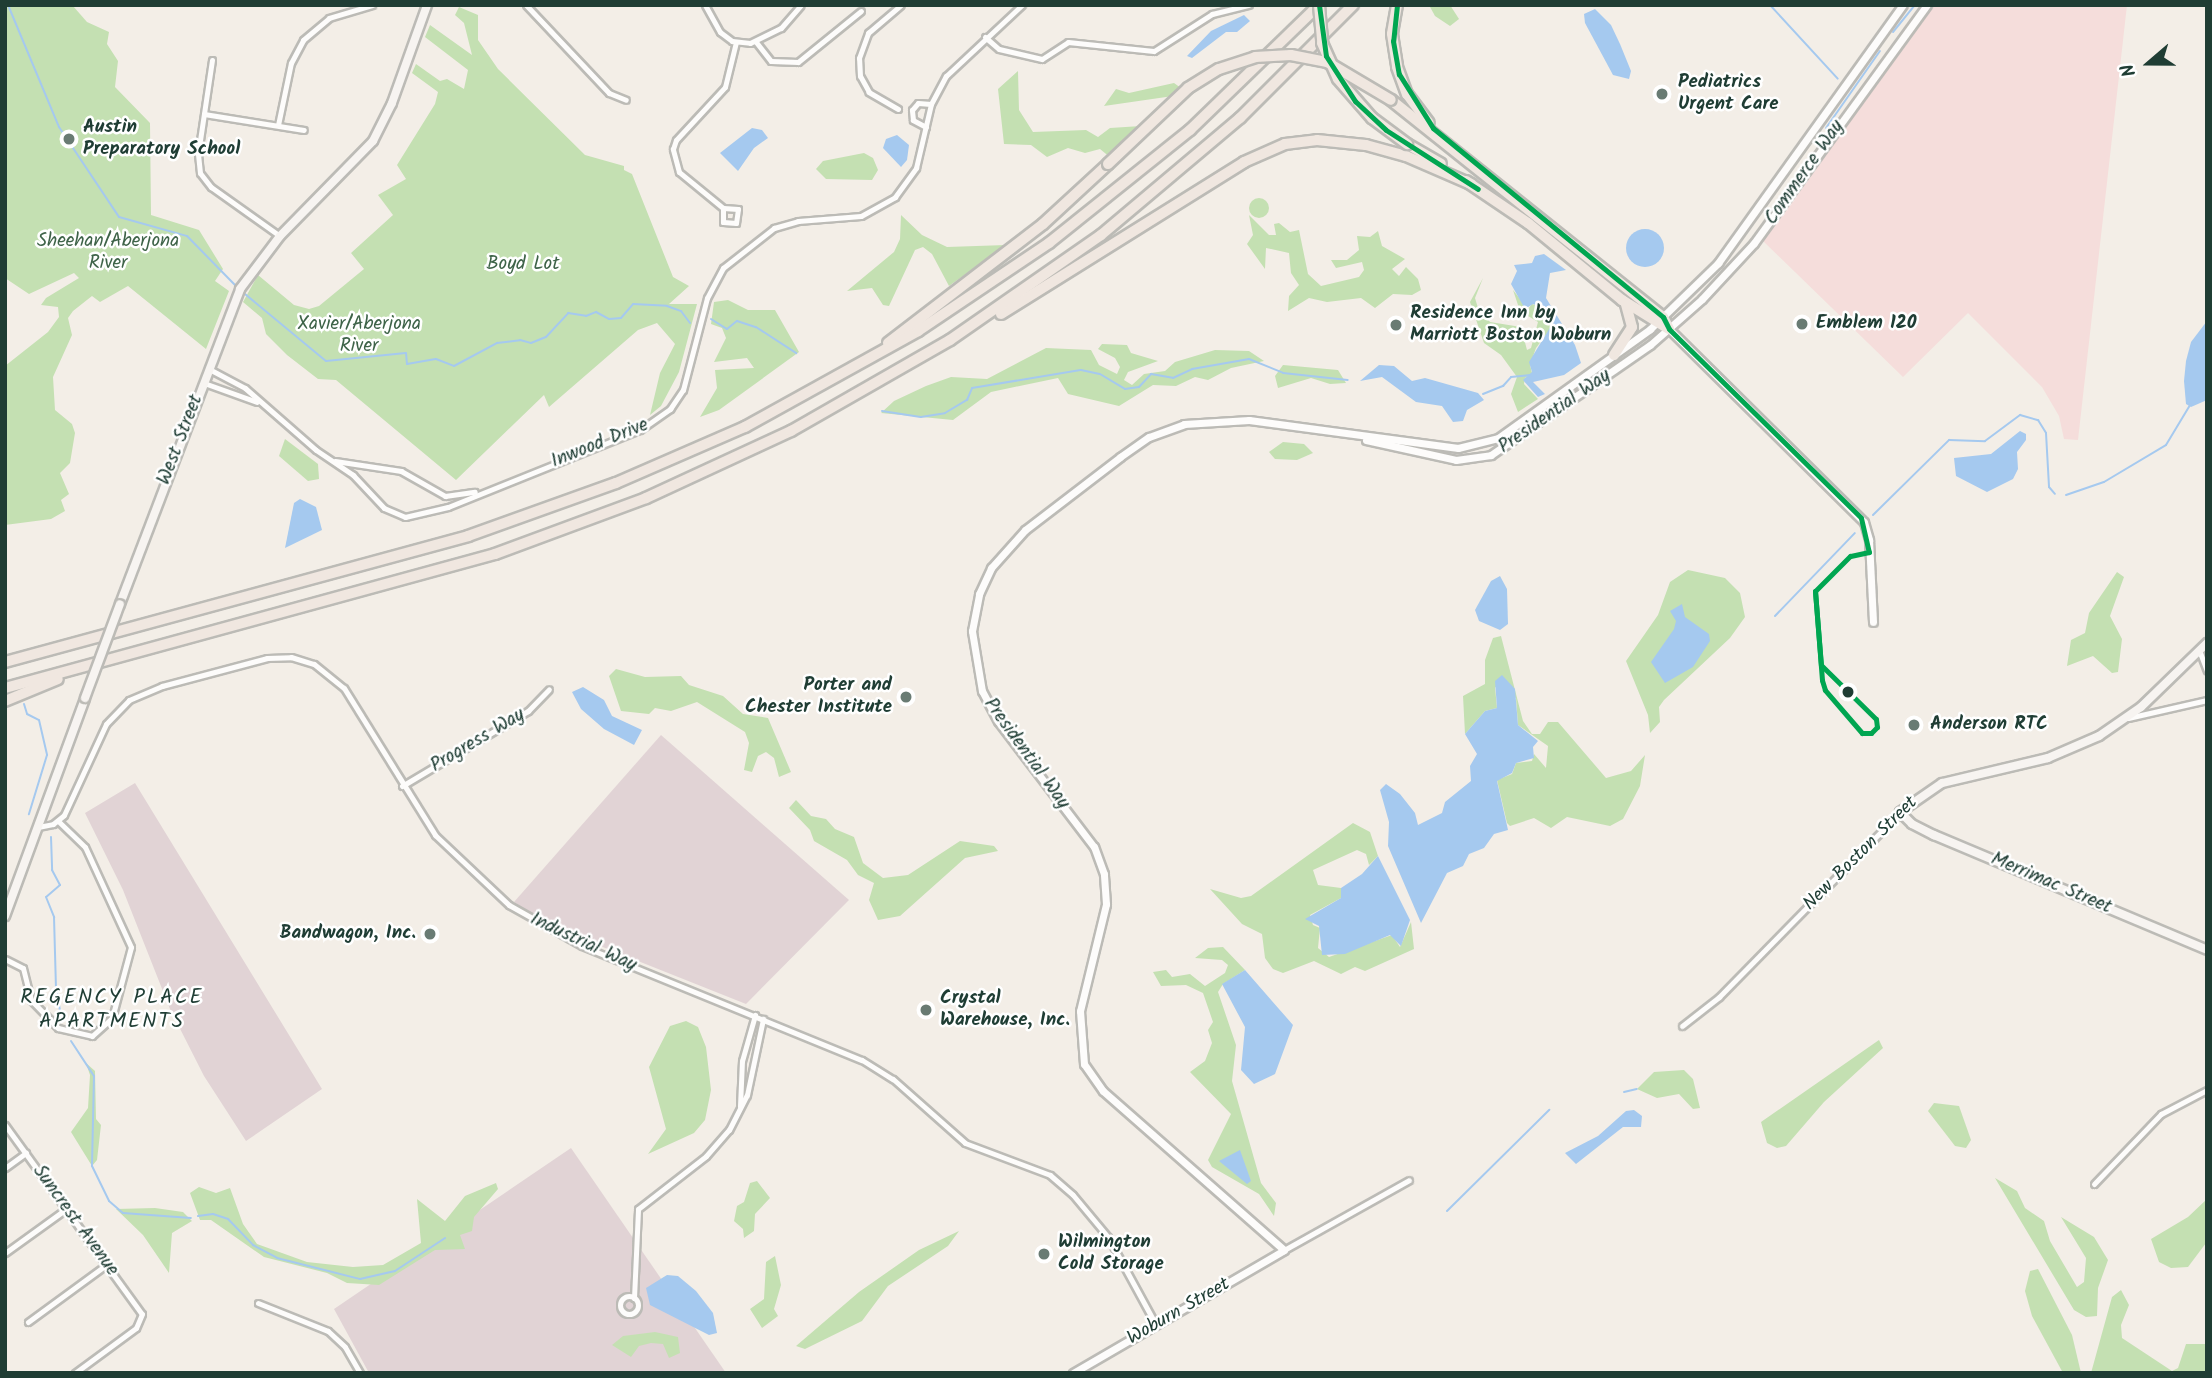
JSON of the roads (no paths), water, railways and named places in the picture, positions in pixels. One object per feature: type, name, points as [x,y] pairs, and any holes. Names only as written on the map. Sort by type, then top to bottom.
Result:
[{"type":"highway","points":[[1319,5],[1321,37],[1338,79],[1372,118],[1406,144],[1528,223],[1622,300],[1659,320]]},
{"type":"highway","points":[[5,662],[414,552],[532,515],[679,457],[868,361],[975,294],[1103,202],[1207,115],[1319,5]]},
{"type":"highway","points":[[5,688],[440,571],[603,516],[791,431],[970,328],[1073,257],[1172,178],[1257,102],[1353,5]]},
{"type":"highway","points":[[1397,5],[1393,41],[1401,81],[1420,113],[1455,150]]},
{"type":"highway","points":[[868,361],[1044,225],[1188,88],[1219,69],[1255,57],[1291,55],[1327,62],[1391,100],[1455,150],[1669,330]]},
{"type":"highway","points":[[970,328],[1021,304],[1244,162],[1285,144],[1317,140],[1366,145],[1406,156],[1471,184]]},
{"type":"highway","points":[[1614,355],[1632,327],[1630,311],[1622,300]]},
{"type":"highway","points":[[5,701],[83,667]]},
{"type":"main road","name":"West Street","points":[[5,916],[240,289],[280,236],[379,132],[427,5]]},
{"type":"main road","name":"New Boston Street","points":[[1900,812],[1942,783],[2048,758],[2083,744],[2127,719],[2207,643]]},
{"type":"main road","name":"Merrimac Street","points":[[1900,812],[1912,824],[1934,835],[2207,950]]},
{"type":"street","points":[[278,125],[291,63],[303,40],[330,18],[372,5]]},
{"type":"street","points":[[526,5],[609,93],[626,100]]},
{"type":"street","points":[[705,5],[717,29],[736,42],[756,42],[781,28],[801,5]]},
{"type":"street","points":[[898,109],[869,92],[859,63],[866,37],[901,5]]},
{"type":"street","name":"Inwood Drive","points":[[208,369],[240,385],[257,402],[362,483],[386,510],[402,516],[448,507],[659,419],[685,385],[707,298],[723,268],[759,237],[779,226],[852,219],[882,206],[914,171],[931,104],[950,70],[1023,5]]},
{"type":"street","points":[[985,37],[999,49],[1042,59],[1067,43],[1154,51],[1212,14],[1249,5]]},
{"type":"street","name":"Commerce Way","points":[[1659,320],[1718,263],[1903,5]]},
{"type":"street","name":"Commerce Way","points":[[1669,330],[1751,247],[1927,5]]},
{"type":"street","points":[[756,42],[771,61],[798,62],[861,11]]},
{"type":"street","points":[[723,208],[679,173],[673,149],[727,84],[736,42]]},
{"type":"street","points":[[212,60],[198,161],[201,176],[280,236]]},
{"type":"street","name":"Inwood Drive","points":[[926,127],[913,120],[912,110],[918,103],[931,104]]},
{"type":"street","points":[[204,114],[304,130]]},
{"type":"street","points":[[1778,182],[1792,192]]},
{"type":"street","name":"Presidential Way","points":[[1284,1250],[1103,1091],[1087,1071],[1079,1042],[1080,1011],[1105,904],[1103,869],[1094,847],[990,708],[975,668],[972,631],[983,585],[1010,544],[1149,437],[1184,424],[1222,419],[1458,448],[1479,445],[1503,435],[1659,320]]},
{"type":"street","points":[[1669,330],[1861,519],[1868,537],[1873,622]]},
{"type":"street","name":"Presidential Way","points":[[1346,435],[1446,458],[1485,457],[1519,440],[1669,330]]},
{"type":"street","points":[[1604,363],[1612,373]]},
{"type":"street","name":"Inwood Drive","points":[[203,383],[232,389],[257,402]]},
{"type":"street","name":"Inwood Drive","points":[[332,461],[401,471],[445,496],[484,490]]},
{"type":"street","points":[[2199,650],[2207,671]]},
{"type":"street","name":"Industrial Way","points":[[58,821],[69,807],[106,724],[126,702],[173,683],[280,657],[311,662],[337,680],[402,786],[451,852],[531,921],[872,1065],[965,1143],[1027,1163],[1058,1181],[1114,1246],[1156,1325]]},
{"type":"street","name":"Progress Way","points":[[402,786],[528,711],[549,690]]},
{"type":"street","points":[[2127,719],[2207,700]]},
{"type":"street","name":"New Boston Street","points":[[1682,1026],[1719,998],[1900,812]]},
{"type":"street","points":[[5,959],[23,968],[31,1000],[58,1028],[89,1036],[103,1030],[112,1018],[131,947],[85,847],[58,821],[38,827]]},
{"type":"street","points":[[740,1106],[742,1061],[755,1015]]},
{"type":"street","points":[[634,1298],[638,1209],[712,1150],[740,1106],[763,1019]]},
{"type":"street","points":[[2094,1184],[2161,1114],[2207,1090]]},
{"type":"street","name":"Suncrest Avenue","points":[[5,1125],[143,1318],[75,1373]]},
{"type":"street","points":[[5,1168],[26,1153]]},
{"type":"street","points":[[1284,1250],[1409,1180]]},
{"type":"street","points":[[5,1253],[66,1209]]},
{"type":"street","name":"Woburn Street","points":[[1073,1373],[1284,1250]]},
{"type":"street","points":[[28,1322],[106,1265]]},
{"type":"street","points":[[258,1303],[328,1331],[345,1347],[360,1373]]},
{"type":"water","points":[[1595,9],[1611,25],[1631,71],[1629,79],[1613,75],[1585,23],[1584,14]]},
{"type":"water","points":[[1244,15],[1250,21],[1237,32],[1226,32],[1192,58],[1187,56],[1211,31]]},
{"type":"water","points":[[752,128],[762,130],[768,138],[754,148],[738,171],[720,153]]},
{"type":"water","points":[[897,135],[909,145],[907,160],[901,167],[883,148],[886,139]]},
{"type":"water","points":[[1645,229],[1659,234],[1664,248],[1659,262],[1645,267],[1631,262],[1626,248],[1631,234]]},
{"type":"water","points":[[1544,254],[1566,270],[1550,273],[1546,298],[1575,345],[1581,363],[1564,375],[1533,382],[1545,394],[1538,397],[1523,380],[1532,372],[1529,362],[1551,326],[1541,307],[1533,304],[1525,309],[1511,284],[1517,271],[1514,265],[1532,263],[1535,256]]},
{"type":"water","points":[[2207,321],[2207,400],[2191,407],[2186,404],[2186,361],[2191,342]]},
{"type":"water","points":[[1379,365],[1394,366],[1412,381],[1425,378],[1478,393],[1484,400],[1467,410],[1463,421],[1453,422],[1442,406],[1416,402],[1382,377],[1360,381]]},
{"type":"water","points":[[2020,431],[2026,434],[2026,440],[2017,452],[2018,469],[2013,479],[1987,492],[1956,476],[1954,458],[1991,454]]},
{"type":"water","points":[[300,499],[316,507],[322,530],[285,548],[294,503]]},
{"type":"water","points":[[1500,576],[1507,589],[1508,624],[1500,630],[1479,621],[1475,610],[1491,581]]},
{"type":"water","points":[[1682,604],[1685,617],[1709,634],[1710,641],[1693,667],[1665,683],[1651,662],[1674,629],[1676,621],[1670,611]]},
{"type":"water","points":[[1502,675],[1515,689],[1518,725],[1538,741],[1533,747],[1534,758],[1516,763],[1512,773],[1497,781],[1508,830],[1494,834],[1484,848],[1469,854],[1463,866],[1447,873],[1421,923],[1388,846],[1389,822],[1380,790],[1386,784],[1400,794],[1415,813],[1418,825],[1442,813],[1445,802],[1471,781],[1470,766],[1477,754],[1465,734],[1485,711],[1497,708],[1495,681]]},
{"type":"water","points":[[583,687],[604,700],[612,716],[642,730],[634,745],[604,729],[581,709],[572,692]]},
{"type":"water","points":[[1378,856],[1410,920],[1401,946],[1390,935],[1345,954],[1322,955],[1319,926],[1305,919],[1341,898],[1341,888],[1362,874]]},
{"type":"water","points":[[1245,970],[1293,1025],[1275,1074],[1254,1084],[1241,1070],[1245,1027],[1222,984]]},
{"type":"water","points":[[1634,1110],[1642,1116],[1641,1127],[1623,1127],[1576,1164],[1565,1153],[1598,1136],[1626,1111]]},
{"type":"water","points":[[1240,1150],[1251,1181],[1247,1184],[1219,1161]]},
{"type":"water","points":[[667,1275],[678,1276],[696,1291],[713,1313],[717,1333],[709,1335],[650,1305],[646,1288]]},
{"type":"waterway","points":[[8,5],[59,127],[119,217],[187,236],[236,286]]},
{"type":"waterway","points":[[1770,5],[1838,79]]},
{"type":"waterway","points":[[1893,32],[1915,5]]},
{"type":"waterway","points":[[1826,128],[1880,51]]},
{"type":"waterway","points":[[245,294],[326,361],[406,353],[407,364],[436,359],[454,366],[497,343],[520,340],[531,343],[546,337],[568,313],[586,316],[596,312],[609,319],[621,318],[633,304],[667,306],[681,311],[690,323]]},
{"type":"waterway","points":[[711,319],[727,329],[737,321],[756,327],[796,353]]},
{"type":"waterway","points":[[882,411],[921,417],[945,413],[967,400],[972,388],[1081,370],[1100,374],[1125,389],[1139,387],[1151,374],[1173,378],[1192,369],[1249,359],[1283,373],[1348,380]]},
{"type":"waterway","points":[[1483,394],[1503,386],[1511,377],[1530,375]]},
{"type":"waterway","points":[[2066,495],[2104,482],[2166,445],[2190,405]]},
{"type":"waterway","points":[[1873,515],[1949,440],[1985,441],[2020,415],[2038,420],[2046,433],[2049,487],[2055,494]]},
{"type":"waterway","points":[[1775,616],[1855,533]]},
{"type":"waterway","points":[[24,704],[27,714],[39,720],[47,755],[29,814]]},
{"type":"waterway","points":[[51,837],[52,870],[60,885],[46,897],[54,917],[56,988],[62,1021]]},
{"type":"waterway","points":[[71,1041],[94,1076],[92,1166],[109,1201],[123,1213],[191,1218]]},
{"type":"waterway","points":[[1624,1092],[1637,1089]]},
{"type":"waterway","points":[[1447,1211],[1549,1110]]},
{"type":"waterway","points":[[198,1216],[213,1214],[228,1219],[253,1245],[277,1258],[360,1279],[395,1271],[445,1238]]},
{"type":"place","name":"Pediatrics Urgent Care","points":[[1662,94]]},
{"type":"place","name":"Austin Preparatory School","points":[[69,139]]},
{"type":"place","name":"Emblem 120","points":[[1802,324]]},
{"type":"place","name":"Residence Inn by Marriott Boston Woburn","points":[[1396,325]]},
{"type":"place","name":"Porter and Chester Institute","points":[[906,697]]},
{"type":"place","name":"Anderson RTC","points":[[1914,725]]},
{"type":"place","name":"Bandwagon, Inc.","points":[[430,934]]},
{"type":"place","name":"Crystal Warehouse, Inc.","points":[[926,1010]]},
{"type":"place","name":"Wilmington Cold Storage","points":[[1044,1254]]},
{"type":"district","name":"REGENCY PLACE APARTMENTS","points":[[112,1010]]},
{"type":"park label","name":"Sheehan/Aberjona River","points":[[108,253]]},
{"type":"park label","name":"Boyd Lot","points":[[523,265]]},
{"type":"park label","name":"Xavier/Aberjona River","points":[[359,336]]}]
